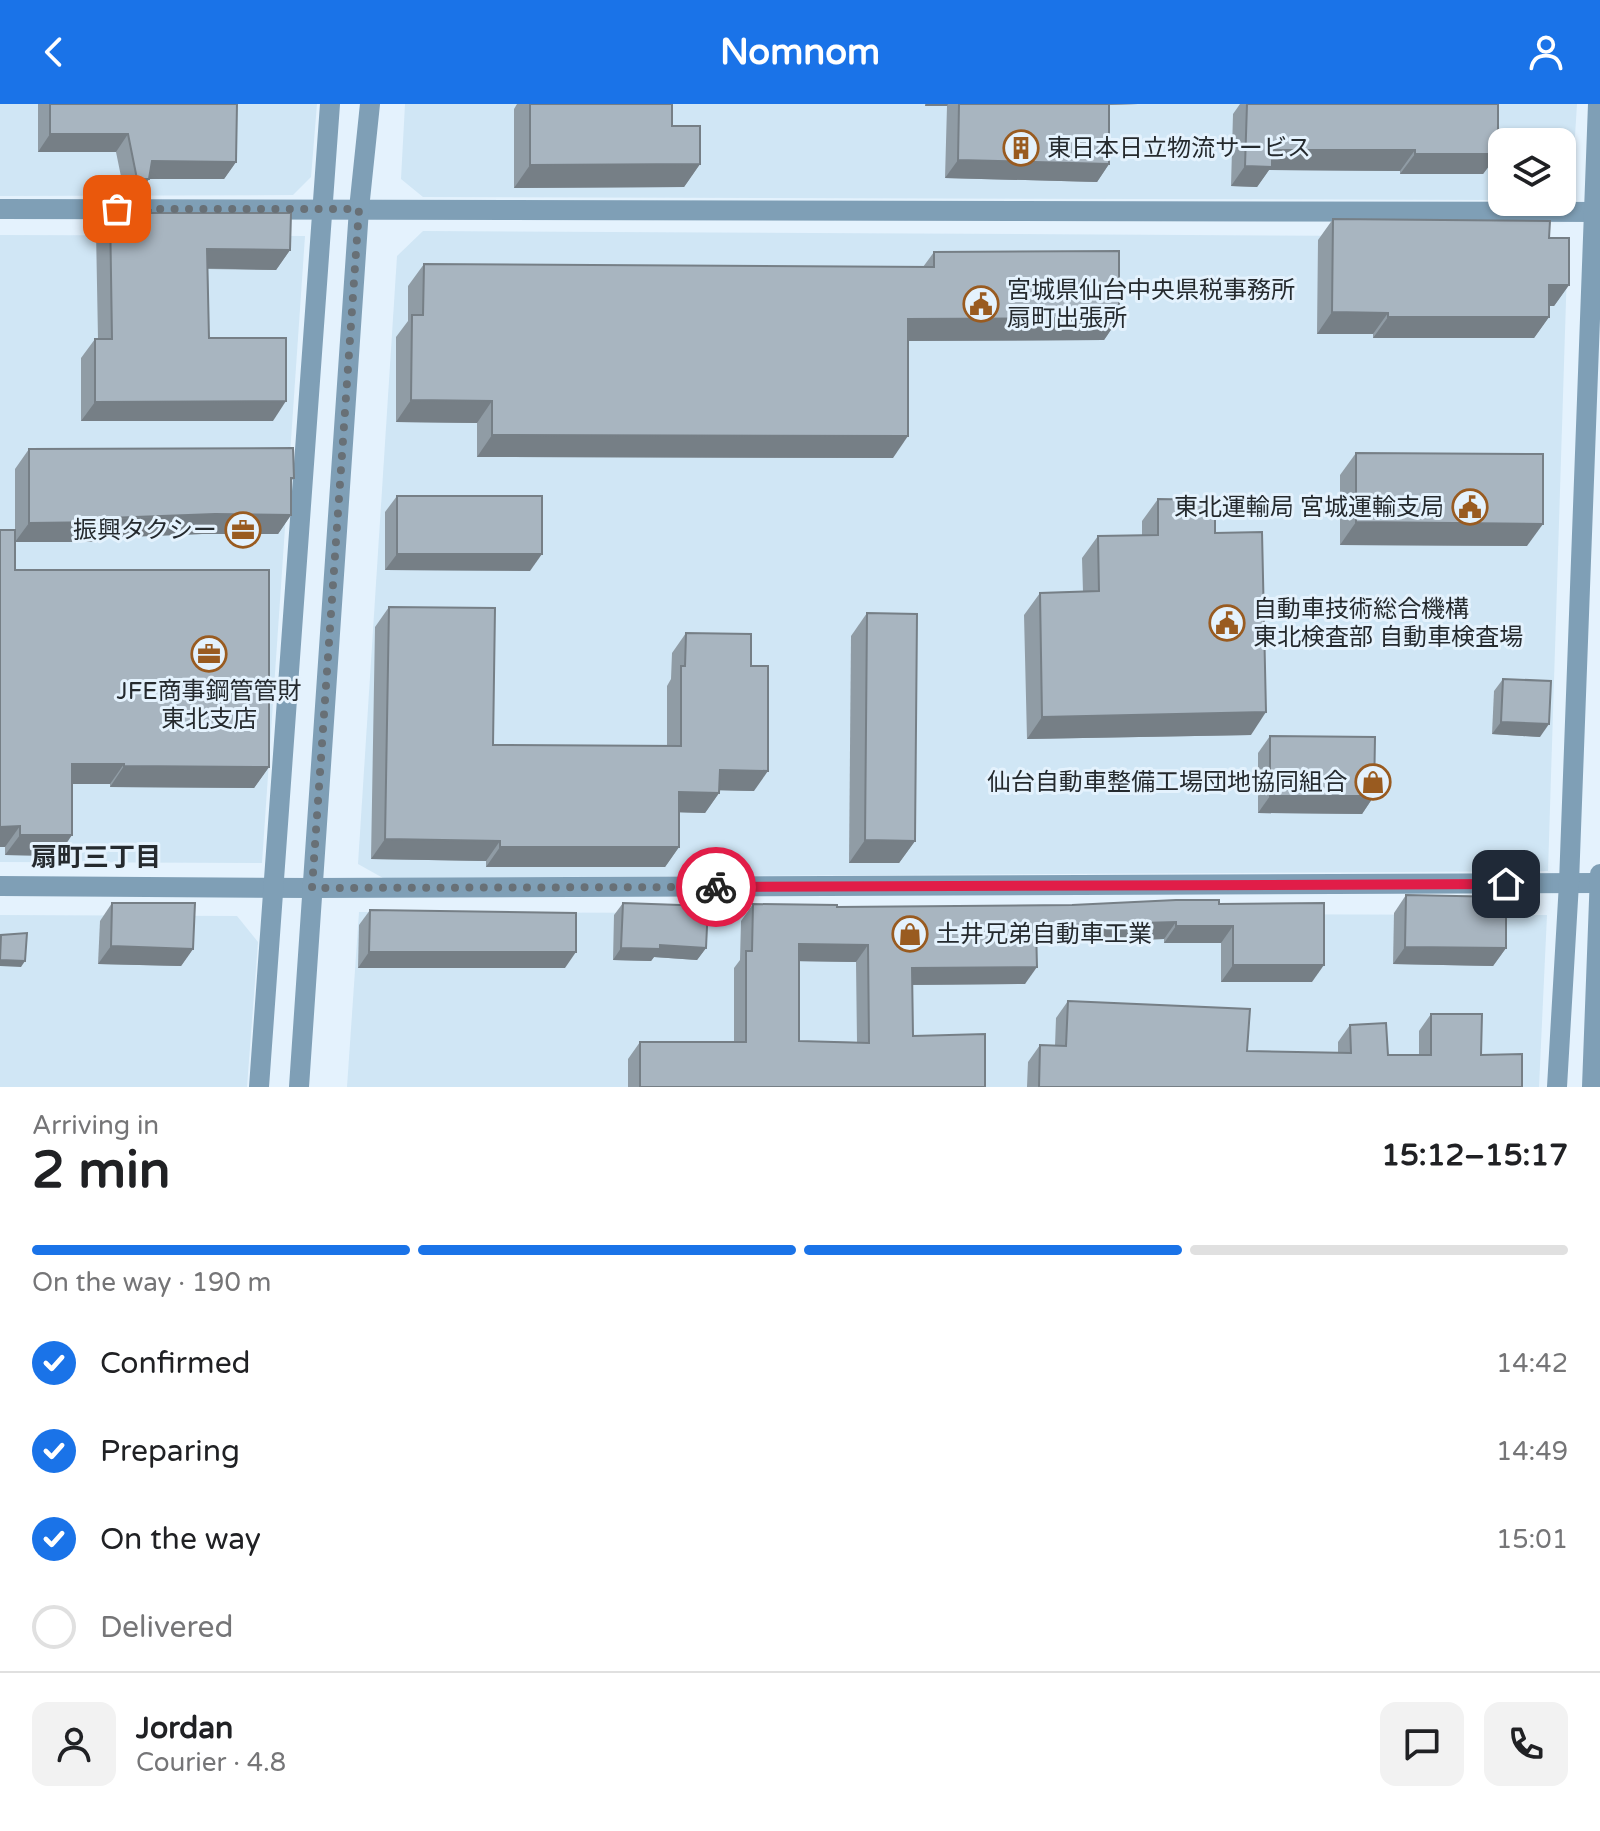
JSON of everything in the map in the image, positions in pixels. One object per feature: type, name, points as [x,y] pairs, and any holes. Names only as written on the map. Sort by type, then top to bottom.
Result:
[{"type":"street","points":[[259,1087],[330,104]]},
{"type":"street","points":[[299,1087],[359,209],[370,104]]},
{"type":"street","points":[[1557,1087],[1569,883],[1598,104]]},
{"type":"street","points":[[0,209],[1596,212]]},
{"type":"street","points":[[1592,1087],[1600,874]]},
{"type":"street","points":[[0,886],[312,888],[1600,883]]},
{"type":"shaded area","points":[[0,104],[317,104],[311,177],[293,195],[0,196]]},
{"type":"shaded area","points":[[405,104],[1577,104],[1576,128],[1488,128],[1488,200],[423,197],[401,179]]},
{"type":"shaded area","points":[[423,231],[1568,237],[1548,871],[383,878],[358,864],[397,256]]},
{"type":"shaded area","points":[[0,235],[305,236],[262,863],[0,862]]},
{"type":"shaded area","points":[[359,912],[1547,915],[1539,1087],[347,1087]]},
{"type":"shaded area","points":[[0,915],[237,916],[258,942],[247,1087],[0,1087]]},
{"type":"building","points":[[50,104],[237,104],[236,162],[152,161],[149,179],[137,179],[128,134],[50,134]]},
{"type":"building","points":[[530,104],[672,104],[672,126],[700,126],[700,164],[530,165]]},
{"type":"building","name":"東日本日立物流サービス","points":[[959,104],[1109,104],[1109,164],[958,160]]},
{"type":"building","points":[[1247,104],[1498,104],[1498,128],[1488,128],[1488,154],[1415,154],[1415,150],[1272,150],[1272,167],[1245,166]]},
{"type":"building","points":[[110,210],[291,213],[290,250],[207,249],[209,338],[286,338],[286,401],[95,402],[95,339],[112,339]]},
{"type":"building","points":[[1333,219],[1550,221],[1549,238],[1569,238],[1569,285],[1549,285],[1549,317],[1388,317],[1388,313],[1332,312]]},
{"type":"building","points":[[1119,251],[1119,318],[908,319],[908,436],[492,435],[492,401],[411,400],[412,315],[423,315],[424,264],[934,267],[934,252]]},
{"type":"building","points":[[293,448],[291,515],[215,514],[109,518],[109,522],[29,523],[29,449]]},
{"type":"building","points":[[1356,453],[1543,454],[1543,524],[1356,522]]},
{"type":"building","points":[[397,496],[542,496],[542,554],[397,554]]},
{"type":"building","points":[[1158,499],[1215,500],[1215,533],[1262,532],[1266,712],[1042,717],[1040,593],[1099,591],[1098,536],[1158,535]]},
{"type":"building","points":[[0,530],[15,530],[15,570],[269,570],[269,767],[72,764],[72,835],[20,835],[20,826],[0,827]]},
{"type":"building","points":[[389,607],[495,608],[493,745],[681,746],[681,666],[685,666],[686,633],[751,634],[751,666],[768,666],[768,771],[720,770],[719,793],[679,792],[679,847],[500,847],[500,841],[385,839]]},
{"type":"building","points":[[867,613],[917,614],[915,841],[865,840]]},
{"type":"building","points":[[1503,679],[1551,681],[1549,724],[1501,722]]},
{"type":"building","points":[[1270,736],[1375,737],[1374,796],[1270,796]]},
{"type":"building","points":[[1406,895],[1506,897],[1506,948],[1405,947]]},
{"type":"building","points":[[1176,900],[1219,900],[1219,904],[1324,903],[1324,965],[1233,965],[1233,926],[1176,926],[1176,922],[1036,926],[1037,967],[912,968],[913,1036],[985,1034],[985,1087],[640,1087],[640,1042],[746,1042],[746,951],[752,951],[753,904],[837,907],[1072,905]],"holes":[[[799,944],[868,945],[869,1043],[799,1041]]]},
{"type":"building","points":[[112,903],[195,903],[193,949],[111,946]]},
{"type":"building","points":[[623,903],[708,906],[706,948],[660,945],[660,949],[621,948]]},
{"type":"building","points":[[370,910],[576,913],[576,952],[369,952]]},
{"type":"building","points":[[27,933],[25,961],[0,960],[1,935]]},
{"type":"building","points":[[1068,1001],[1250,1009],[1247,1051],[1351,1053],[1350,1025],[1386,1023],[1388,1055],[1431,1055],[1431,1014],[1482,1014],[1481,1055],[1522,1054],[1522,1087],[1039,1087],[1040,1045],[1066,1046]]},
{"type":"way so far","points":[[117,209],[359,209],[312,888],[716,887]]},
{"type":"place","name":"東日本日立物流サービス","points":[[1021,148]]},
{"type":"place","name":"宮城県仙台中央県税事務所 扇町出張所","points":[[981,304]]},
{"type":"place","name":"東北運輸局 宮城運輸支局","points":[[1470,507]]},
{"type":"place","name":"振興タクシー","points":[[243,530]]},
{"type":"place","name":"自動車技術総合機構 東北検査部 自動車検査場","points":[[1227,623]]},
{"type":"place","name":"JFE商事鋼管管財 東北支店","points":[[209,654]]},
{"type":"place","name":"仙台自動車整備工場団地協同組合","points":[[1373,782]]},
{"type":"place","name":"土井兄弟自動車工業","points":[[910,934]]},
{"type":"district","name":"扇町三丁目","points":[[96,857]]},
{"type":"route","points":[[716,887],[1506,884]]}]
